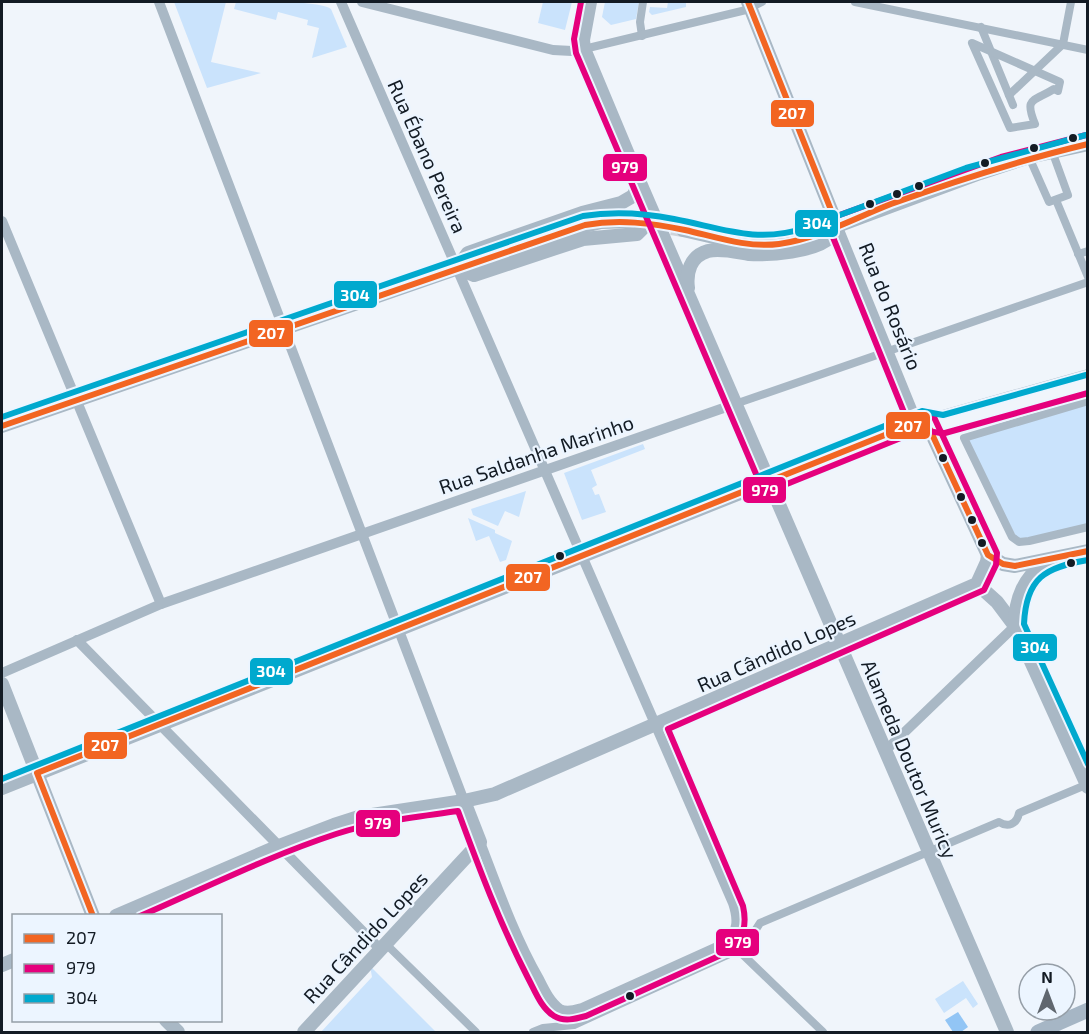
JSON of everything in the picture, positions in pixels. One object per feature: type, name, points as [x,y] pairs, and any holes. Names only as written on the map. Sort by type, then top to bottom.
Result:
[{"type":"main road","points":[[1038,1032],[1088,1010]]},
{"type":"street","points":[[159,2],[480,842]]},
{"type":"street","name":"Rua Ébano Pereira","points":[[341,2],[733,903],[737,920],[736,929],[733,937],[726,943],[582,1008],[573,1011],[562,1010],[547,994],[522,948],[480,842]]},
{"type":"street","points":[[362,2],[553,50],[572,51],[642,36],[762,2]]},
{"type":"street","name":"Alameda Doutor Muricy","points":[[590,2],[584,32],[584,49],[652,212],[1007,1032]]},
{"type":"street","points":[[642,36],[640,22],[644,2]]},
{"type":"street","points":[[855,2],[1088,50]]},
{"type":"street","points":[[1009,95],[1063,44],[1071,2]]},
{"type":"street","name":"Rua do Rosário","points":[[749,5],[913,412],[925,419]]},
{"type":"street","points":[[981,27],[1013,105]]},
{"type":"street","points":[[972,42],[1060,82],[1058,91],[1054,89],[1029,105],[1035,124],[1010,128],[972,42]]},
{"type":"street","points":[[683,230],[740,243],[770,245],[799,240],[929,190],[1029,157],[1088,144]]},
{"type":"street","points":[[1029,157],[1049,202],[1068,195],[1052,152]]},
{"type":"street","points":[[457,268],[468,252],[582,213],[621,203],[633,196],[640,183]]},
{"type":"street","points":[[1056,200],[1088,277]]},
{"type":"street","points":[[457,268],[474,275],[583,239],[637,234],[646,225],[652,212]]},
{"type":"street","points":[[2,220],[160,604]]},
{"type":"street","points":[[2,426],[585,225],[630,221]]},
{"type":"street","points":[[688,295],[689,268],[702,253],[710,250],[751,254],[804,249],[829,239],[837,225]]},
{"type":"street","points":[[1078,254],[1088,250]]},
{"type":"street","name":"Rua Saldanha Marinho","points":[[2,673],[160,604],[1088,282]]},
{"type":"street","points":[[2,788],[925,419],[1088,373]]},
{"type":"street","points":[[1088,401],[964,438],[1012,537],[1019,542],[1029,541],[1088,527]]},
{"type":"street","points":[[533,1032],[543,1028],[574,1025],[738,950],[751,937],[760,923],[999,822],[1005,825],[1012,824],[1017,820],[1019,813],[1087,786],[1015,626],[998,602],[977,584],[988,555],[925,419]]},
{"type":"street","points":[[988,555],[1003,564],[1015,566],[1088,550]]},
{"type":"street","points":[[885,751],[1015,626],[1015,610],[1026,581],[1048,560]]},
{"type":"street","name":"Rua Cândido Lopes","points":[[118,914],[307,834],[359,817],[495,794],[977,584]]},
{"type":"street","points":[[77,640],[279,846],[385,949],[476,1032]]},
{"type":"street","points":[[2,684],[93,914]]},
{"type":"street","name":"Rua Cândido Lopes","points":[[304,1032],[385,949],[480,842]]},
{"type":"street","points":[[738,950],[823,1032]]},
{"type":"shaded area","points":[[174,2],[226,2],[211,62],[261,73],[207,88]]},
{"type":"shaded area","points":[[236,2],[286,2],[324,6],[331,9],[347,47],[312,58],[319,28],[307,25],[308,20],[278,12],[276,20],[234,9]]},
{"type":"shaded area","points":[[543,2],[572,2],[565,30],[538,23]]},
{"type":"shaded area","points":[[605,2],[639,2],[636,19],[611,25],[602,17]]},
{"type":"shaded area","points":[[668,2],[686,2],[686,7],[652,15],[649,12],[650,7],[667,8]]},
{"type":"shaded area","points":[[1087,401],[1087,527],[1019,542],[964,438]]},
{"type":"shaded area","points":[[643,444],[645,449],[591,470],[597,485],[592,488],[595,495],[599,494],[606,512],[582,520],[564,473]]},
{"type":"shaded area","points":[[526,491],[519,517],[505,511],[498,526],[473,515],[471,509]]},
{"type":"shaded area","points":[[468,518],[495,530],[495,533],[512,541],[506,560],[500,562],[489,536],[476,541]]},
{"type":"shaded area","points":[[370,966],[436,1032],[321,1032],[372,977]]},
{"type":"shaded area","points":[[963,981],[978,1004],[973,1008],[966,998],[944,1013],[935,999]]},
{"type":"water","points":[[958,1012],[968,1027],[961,1032],[953,1032],[945,1020]]},
{"type":"tunnel","points":[[630,221],[683,230]]},
{"type":"transit line","name":"979","points":[[581,2],[574,39],[576,53],[762,488],[766,491],[772,490],[928,427]]},
{"type":"transit line","name":"207","points":[[748,2],[837,225]]},
{"type":"transit line","name":"979","points":[[1086,135],[1001,157],[834,217],[828,225],[905,415],[918,426],[945,433],[1088,393]]},
{"type":"transit line","name":"304","points":[[2,417],[583,216],[640,214],[739,233],[755,235],[788,233],[966,168],[1086,135]]},
{"type":"transit line","name":"207","points":[[2,426],[585,225],[610,222],[647,224],[743,243],[779,244],[822,233],[891,204],[964,179],[1088,144]]},
{"type":"transit line","name":"304","points":[[2,779],[922,411],[943,415],[1086,375]]},
{"type":"transit line","name":"979","points":[[145,914],[262,862],[336,834],[412,817],[458,811],[508,937],[539,999],[545,1009],[554,1016],[566,1019],[586,1016],[730,951],[743,930],[745,919],[743,906],[668,729],[984,590],[996,565],[997,553],[933,415]]},
{"type":"transit line","name":"207","points":[[92,914],[37,773],[925,419],[988,555],[1003,564],[1015,566],[1088,551]]},
{"type":"transit line","name":"304","points":[[1088,560],[1060,566],[1041,577],[1029,596],[1024,624],[1088,764]]}]
